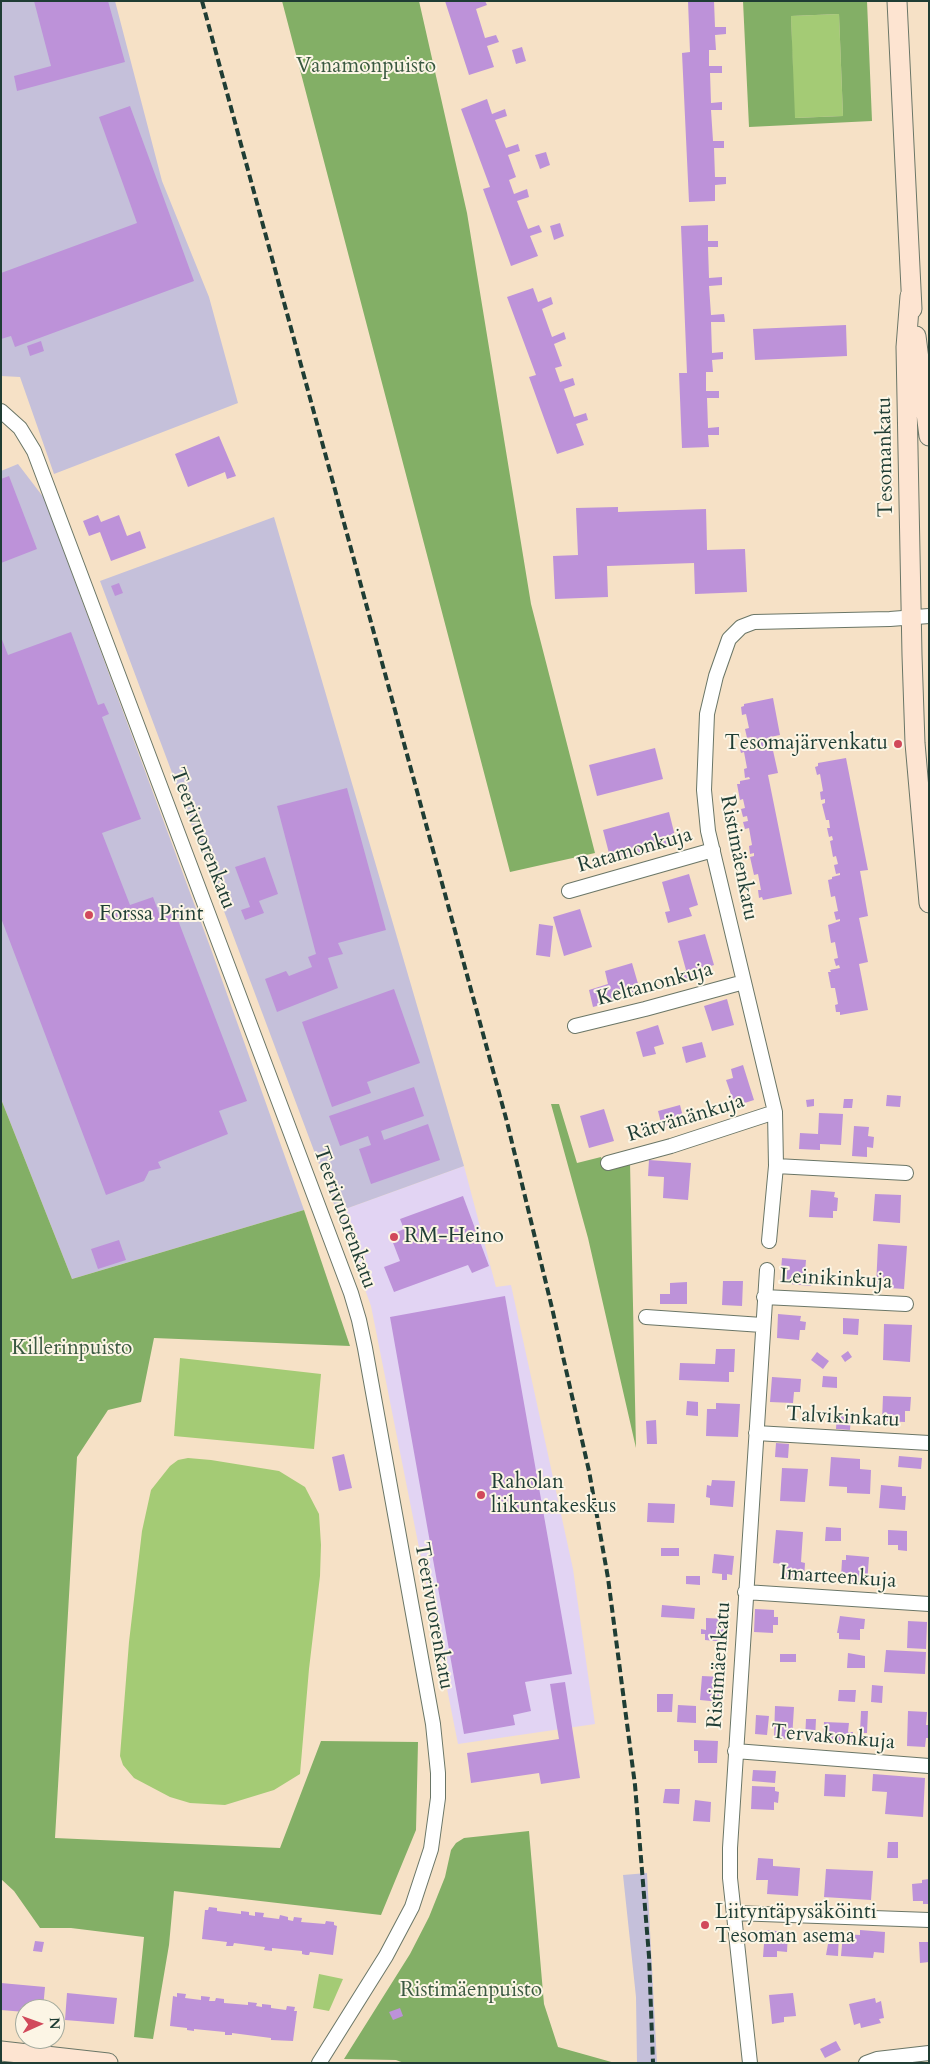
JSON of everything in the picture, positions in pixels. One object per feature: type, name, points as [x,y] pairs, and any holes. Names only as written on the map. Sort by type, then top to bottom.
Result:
[{"type":"main road","name":"Tesomankatu","points":[[897,1],[910,296],[929,436]]},
{"type":"main road","name":"Tesomankatu","points":[[910,296],[906,348],[920,617],[915,743],[929,903]]},
{"type":"main road","points":[[1,2051],[108,2063]]},
{"type":"street","name":"Teerivuorenkatu","points":[[1,412],[20,428],[34,451],[351,1293],[365,1348],[433,1724],[438,1773],[438,1798],[431,1849],[412,1907],[386,1956],[319,2063]]},
{"type":"street","name":"Ristimäenkatu","points":[[769,1241],[776,1166],[775,1112],[712,850],[704,790],[707,714],[716,676],[730,639],[741,627],[754,622],[920,617]]},
{"type":"street","name":"Ratamonkuja","points":[[569,891],[712,850]]},
{"type":"street","name":"Keltanonkuja","points":[[575,1026],[644,1010],[744,982]]},
{"type":"street","name":"Rätvänänkuja","points":[[608,1163],[671,1146],[775,1112]]},
{"type":"street","points":[[776,1166],[906,1173]]},
{"type":"street","name":"Ristimäenkatu","points":[[750,2063],[730,1864],[735,1751],[767,1270]]},
{"type":"street","name":"Leinikinkuja","points":[[764,1297],[906,1304]]},
{"type":"street","points":[[646,1317],[762,1325]]},
{"type":"street","name":"Talvikinkatu","points":[[756,1433],[929,1443]]},
{"type":"street","name":"Imarteenkuja","points":[[745,1592],[929,1604]]},
{"type":"street","name":"Tervakonkuja","points":[[735,1751],[929,1766]]},
{"type":"street","points":[[734,1913],[929,1920]]},
{"type":"street","points":[[866,2063],[878,2059],[929,2053]]},
{"type":"shaded area","points":[[1,1],[115,1],[162,181],[209,297],[238,403],[54,474],[20,377],[1,376]]},
{"type":"shaded area","points":[[18,464],[44,498],[212,952],[304,1210],[72,1279],[1,1099],[1,471]]},
{"type":"shaded area","points":[[274,517],[464,1166],[337,1212],[100,581]]},
{"type":"shaded area","name":"Raholan liikuntakeskus","points":[[464,1166],[496,1287],[511,1285],[573,1569],[595,1724],[458,1744],[371,1306],[337,1212]]},
{"type":"shaded area","points":[[647,1873],[657,2063],[637,2063],[636,1997],[623,1875]]},
{"type":"green space","name":"Vanamonpuisto","points":[[282,1],[419,1],[467,213],[531,604],[595,853],[510,872]]},
{"type":"green space","points":[[743,1],[867,1],[872,121],[749,127]],"holes":[[[839,14],[843,116],[795,118],[791,16]]]},
{"type":"green space","points":[[839,14],[843,116],[794,118],[791,16]]},
{"type":"green space","name":"Killerinpuisto","points":[[1,1099],[72,1279],[304,1210],[350,1346],[154,1338],[141,1402],[108,1410],[77,1457],[55,1838],[280,1848],[321,1741],[418,1742],[416,1830],[381,1915],[174,1891],[169,1945],[153,2039],[134,2037],[144,1937],[71,1928],[40,1928],[14,1891],[1,1879]]},
{"type":"green space","points":[[551,1104],[559,1104],[577,1163],[601,1157],[606,1170],[630,1162],[636,1448],[588,1238]]},
{"type":"green space","points":[[180,1358],[321,1374],[314,1449],[174,1436]]},
{"type":"green space","points":[[188,1458],[279,1471],[305,1487],[319,1514],[320,1576],[309,1669],[300,1774],[274,1790],[225,1805],[190,1803],[170,1797],[134,1778],[123,1765],[120,1756],[129,1642],[142,1531],[151,1490],[170,1466],[178,1460]]},
{"type":"green space","name":"Ristimäenpuisto","points":[[529,1831],[544,2004],[558,2047],[615,2063],[404,2063],[396,2060],[344,2059],[410,1954],[429,1917],[445,1877],[451,1850],[456,1843],[464,1838]]},
{"type":"green space","points":[[319,1974],[343,1979],[329,2011],[313,2008]]},
{"type":"building","points":[[34,1],[108,1],[125,62],[17,91],[14,76],[51,66]]},
{"type":"building","points":[[445,1],[485,1],[487,5],[476,9],[485,38],[496,35],[499,42],[487,46],[494,67],[469,75]]},
{"type":"building","points":[[688,1],[714,1],[715,27],[726,27],[726,34],[715,35],[716,50],[709,50],[709,66],[722,66],[722,73],[710,73],[711,103],[722,102],[722,110],[711,110],[713,141],[724,141],[724,148],[714,148],[715,177],[726,177],[726,184],[715,185],[715,201],[689,202],[682,53],[690,52]]},
{"type":"building","points":[[522,47],[526,61],[516,64],[512,50]]},
{"type":"building","points":[[487,99],[492,114],[505,109],[507,116],[495,120],[506,148],[518,144],[520,151],[508,155],[516,177],[509,180],[514,194],[527,189],[529,197],[517,201],[528,229],[539,225],[542,232],[530,236],[538,256],[511,266],[483,189],[490,187],[461,109]]},
{"type":"building","points":[[130,106],[194,281],[15,347],[11,336],[1,339],[1,273],[137,223],[99,117]]},
{"type":"building","points":[[546,152],[550,165],[540,169],[535,155]]},
{"type":"building","points":[[560,223],[564,236],[554,240],[550,226]]},
{"type":"building","points":[[708,225],[708,241],[718,241],[718,247],[708,247],[709,278],[722,277],[722,285],[709,286],[711,315],[724,314],[725,322],[711,322],[712,353],[723,352],[723,359],[712,360],[713,372],[706,372],[706,391],[719,391],[719,398],[707,398],[708,428],[719,427],[719,435],[708,435],[709,447],[682,448],[679,373],[687,373],[681,226]]},
{"type":"building","points":[[533,288],[538,302],[551,297],[553,304],[542,309],[552,337],[564,332],[566,339],[554,344],[562,366],[555,368],[560,382],[573,378],[575,385],[564,389],[574,417],[586,413],[588,420],[576,424],[584,445],[557,454],[529,377],[536,375],[507,297]]},
{"type":"building","points":[[846,325],[847,356],[755,360],[753,329]]},
{"type":"building","points":[[41,341],[44,351],[30,356],[27,346]]},
{"type":"building","points":[[219,436],[236,476],[227,479],[225,472],[188,487],[175,454]]},
{"type":"building","points":[[9,476],[37,549],[1,563],[1,479]]},
{"type":"building","points":[[618,507],[618,512],[706,509],[707,550],[745,549],[747,592],[695,594],[694,563],[607,566],[608,597],[555,599],[553,556],[578,555],[576,508]]},
{"type":"building","points":[[98,515],[101,522],[119,515],[127,536],[140,531],[146,548],[111,561],[100,532],[89,536],[83,521]]},
{"type":"building","points":[[119,583],[123,593],[115,596],[111,586]]},
{"type":"building","name":"Forssa Print","points":[[71,632],[98,705],[104,703],[109,714],[102,717],[141,819],[102,833],[130,905],[153,897],[159,913],[173,907],[247,1101],[219,1111],[228,1134],[158,1162],[161,1168],[149,1171],[144,1181],[106,1195],[1,918],[1,637],[8,655]]},
{"type":"building","points":[[773,698],[780,735],[770,737],[778,773],[768,775],[792,894],[763,900],[762,897],[759,898],[758,890],[761,890],[758,874],[754,875],[750,857],[754,856],[754,853],[750,854],[749,846],[752,845],[749,828],[745,829],[743,822],[748,821],[747,816],[743,817],[741,809],[745,808],[743,799],[740,800],[737,784],[740,784],[740,781],[750,779],[749,777],[745,778],[744,769],[747,768],[744,752],[741,753],[739,745],[742,742],[751,740],[751,737],[747,738],[745,729],[749,728],[746,714],[742,715],[741,707],[744,704]]},
{"type":"building","points":[[655,748],[663,779],[597,796],[589,765]]},
{"type":"building","points":[[846,758],[868,870],[860,871],[868,916],[859,918],[868,962],[859,964],[868,1010],[840,1015],[840,1012],[836,1012],[835,1005],[838,1004],[835,988],[831,988],[828,972],[840,968],[839,965],[836,966],[834,959],[838,958],[835,942],[831,943],[828,925],[840,921],[840,919],[836,920],[834,912],[838,911],[835,896],[831,897],[828,880],[840,875],[840,873],[836,874],[834,865],[838,864],[836,856],[833,857],[830,841],[833,840],[832,836],[829,837],[827,828],[830,828],[829,820],[826,820],[822,804],[825,803],[825,799],[821,800],[820,792],[823,791],[820,774],[817,775],[815,767],[818,766],[818,763]]},
{"type":"building","points":[[347,788],[386,930],[338,943],[343,954],[328,958],[338,988],[277,1012],[265,979],[286,971],[289,976],[312,967],[308,957],[316,954],[277,806]]},
{"type":"building","points":[[669,812],[677,844],[611,861],[603,830]]},
{"type":"building","points":[[265,857],[278,894],[259,901],[264,913],[245,920],[241,910],[250,907],[235,867]]},
{"type":"building","points":[[689,874],[698,905],[689,908],[692,916],[668,923],[665,912],[670,911],[662,882]]},
{"type":"building","points":[[580,909],[592,947],[564,956],[553,917]]},
{"type":"building","points":[[539,924],[553,926],[550,957],[536,955]]},
{"type":"building","points":[[705,934],[714,965],[705,968],[708,976],[684,982],[681,972],[686,970],[678,941]]},
{"type":"building","points":[[632,963],[641,994],[593,1007],[589,990],[608,984],[605,971]]},
{"type":"building","points":[[394,989],[420,1063],[367,1082],[371,1093],[332,1107],[302,1022]]},
{"type":"building","points":[[727,999],[734,1025],[712,1031],[704,1006]]},
{"type":"building","points":[[658,1025],[664,1044],[654,1047],[656,1054],[643,1057],[636,1032]]},
{"type":"building","points":[[702,1042],[706,1057],[686,1063],[682,1047]]},
{"type":"building","points":[[743,1065],[754,1100],[735,1106],[726,1080],[733,1078],[731,1069]]},
{"type":"building","points":[[414,1087],[424,1116],[381,1131],[384,1140],[428,1124],[440,1160],[371,1184],[359,1149],[371,1145],[368,1136],[340,1146],[329,1116]]},
{"type":"building","points":[[887,1095],[901,1096],[900,1107],[886,1106]]},
{"type":"building","points":[[814,1099],[814,1106],[807,1107],[806,1100]]},
{"type":"building","points":[[844,1099],[853,1099],[852,1108],[843,1108]]},
{"type":"building","points":[[680,1105],[684,1121],[662,1127],[658,1111]]},
{"type":"building","points":[[604,1109],[614,1141],[589,1148],[580,1116]]},
{"type":"building","points":[[819,1113],[843,1114],[841,1145],[820,1144],[820,1150],[799,1149],[800,1133],[818,1134]]},
{"type":"building","points":[[854,1126],[869,1127],[868,1136],[874,1137],[873,1148],[867,1147],[867,1157],[852,1156]]},
{"type":"building","points":[[649,1160],[691,1163],[688,1200],[663,1198],[664,1177],[648,1176]]},
{"type":"building","points":[[811,1190],[835,1192],[834,1197],[838,1198],[837,1211],[833,1211],[833,1218],[809,1217]]},
{"type":"building","points":[[875,1194],[901,1195],[900,1223],[873,1221]]},
{"type":"building","points":[[463,1196],[489,1266],[472,1273],[468,1265],[394,1292],[384,1267],[400,1261],[390,1235],[404,1229],[400,1219]]},
{"type":"building","points":[[119,1240],[126,1260],[98,1269],[91,1249]]},
{"type":"building","points":[[878,1244],[907,1246],[904,1289],[876,1287]]},
{"type":"building","points":[[782,1258],[806,1260],[805,1273],[812,1273],[811,1286],[780,1283]]},
{"type":"building","points":[[723,1281],[743,1281],[742,1306],[722,1305]]},
{"type":"building","points":[[687,1282],[687,1304],[660,1304],[660,1294],[670,1294],[670,1283]]},
{"type":"building","name":"Raholan liikuntakeskus","points":[[505,1296],[572,1674],[525,1682],[531,1711],[513,1715],[515,1725],[464,1734],[390,1317]]},
{"type":"building","points":[[778,1314],[801,1316],[800,1321],[806,1322],[805,1330],[800,1330],[799,1340],[777,1338]]},
{"type":"building","points":[[843,1318],[859,1319],[858,1335],[843,1334]]},
{"type":"building","points":[[884,1324],[912,1325],[910,1362],[883,1360]]},
{"type":"building","points":[[716,1349],[735,1349],[734,1372],[729,1372],[729,1382],[679,1380],[680,1363],[715,1364]]},
{"type":"building","points":[[848,1351],[852,1357],[845,1362],[841,1356]]},
{"type":"building","points":[[817,1352],[829,1361],[823,1369],[811,1360]]},
{"type":"building","points":[[823,1376],[837,1377],[837,1388],[822,1387]]},
{"type":"building","points":[[772,1377],[801,1379],[800,1392],[794,1392],[793,1403],[770,1402]]},
{"type":"building","points":[[883,1396],[911,1397],[910,1411],[905,1411],[905,1422],[882,1421]]},
{"type":"building","points":[[687,1401],[698,1402],[698,1416],[686,1415]]},
{"type":"building","points":[[716,1403],[740,1404],[738,1437],[706,1436],[707,1409],[716,1409]]},
{"type":"building","points":[[837,1413],[851,1414],[850,1430],[836,1429]]},
{"type":"building","points":[[656,1420],[657,1444],[647,1444],[646,1421]]},
{"type":"building","points":[[776,1443],[789,1444],[788,1458],[775,1457]]},
{"type":"building","points":[[344,1454],[352,1488],[339,1491],[332,1457]]},
{"type":"building","points":[[899,1456],[922,1458],[921,1469],[898,1467]]},
{"type":"building","points":[[831,1457],[860,1459],[860,1469],[871,1470],[870,1494],[847,1493],[847,1487],[829,1486]]},
{"type":"building","points":[[782,1468],[808,1469],[805,1502],[780,1501]]},
{"type":"building","points":[[712,1480],[735,1481],[733,1507],[710,1505],[710,1498],[706,1497],[707,1485],[711,1486]]},
{"type":"building","points":[[881,1485],[902,1487],[902,1496],[906,1496],[905,1510],[879,1508]]},
{"type":"building","points":[[648,1503],[675,1504],[674,1523],[647,1522]]},
{"type":"building","points":[[826,1527],[841,1528],[841,1541],[825,1541]]},
{"type":"building","points":[[776,1530],[803,1532],[801,1562],[805,1563],[804,1580],[782,1578],[782,1564],[773,1563]]},
{"type":"building","points":[[888,1530],[907,1531],[907,1551],[898,1550],[898,1545],[888,1545]]},
{"type":"building","points":[[661,1548],[679,1548],[679,1556],[661,1556]]},
{"type":"building","points":[[714,1554],[734,1556],[732,1575],[727,1574],[727,1580],[722,1580],[722,1574],[712,1573]]},
{"type":"building","points":[[846,1555],[869,1557],[867,1584],[844,1582],[845,1577],[841,1577],[842,1560],[846,1560]]},
{"type":"building","points":[[686,1576],[700,1576],[700,1585],[686,1584]]},
{"type":"building","points":[[662,1605],[695,1608],[694,1619],[661,1617]]},
{"type":"building","points":[[755,1609],[774,1610],[774,1617],[778,1617],[778,1625],[773,1625],[773,1633],[754,1632]]},
{"type":"building","points":[[840,1616],[865,1619],[864,1629],[860,1629],[860,1640],[839,1639],[839,1633],[837,1633]]},
{"type":"building","points":[[706,1618],[727,1619],[726,1642],[705,1640],[705,1634],[701,1634],[701,1629],[706,1630]]},
{"type":"building","points":[[908,1621],[927,1622],[926,1649],[907,1648]]},
{"type":"building","points":[[886,1650],[926,1652],[925,1674],[884,1672]]},
{"type":"building","points":[[848,1653],[865,1656],[865,1668],[847,1668]]},
{"type":"building","points":[[780,1654],[796,1654],[796,1662],[780,1662]]},
{"type":"building","points":[[702,1676],[722,1677],[720,1702],[700,1700]]},
{"type":"building","points":[[565,1682],[580,1778],[541,1784],[539,1773],[471,1783],[467,1753],[559,1739],[550,1684]]},
{"type":"building","points":[[872,1685],[883,1686],[882,1703],[871,1702]]},
{"type":"building","points":[[839,1690],[856,1690],[855,1702],[838,1701]]},
{"type":"building","points":[[657,1694],[673,1694],[672,1712],[657,1712]]},
{"type":"building","points":[[678,1705],[696,1706],[696,1723],[677,1722]]},
{"type":"building","points":[[775,1706],[794,1707],[792,1739],[774,1738]]},
{"type":"building","points":[[861,1711],[868,1711],[867,1733],[860,1733]]},
{"type":"building","points":[[908,1711],[927,1712],[926,1725],[929,1725],[929,1738],[926,1738],[925,1747],[907,1746]]},
{"type":"building","points":[[756,1715],[769,1716],[767,1735],[755,1734]]},
{"type":"building","points":[[806,1719],[816,1719],[815,1740],[805,1740]]},
{"type":"building","points":[[824,1722],[849,1723],[848,1732],[853,1732],[852,1742],[823,1740]]},
{"type":"building","points":[[694,1740],[718,1741],[717,1763],[698,1763],[698,1751],[694,1751]]},
{"type":"building","points":[[753,1770],[776,1771],[775,1783],[752,1781]]},
{"type":"building","points":[[825,1774],[846,1775],[845,1797],[824,1796]]},
{"type":"building","points":[[873,1774],[925,1778],[923,1817],[885,1814],[887,1792],[872,1791]]},
{"type":"building","points":[[752,1786],[775,1787],[775,1791],[779,1792],[778,1803],[774,1802],[774,1810],[751,1809]]},
{"type":"building","points":[[665,1789],[680,1789],[679,1804],[663,1803]]},
{"type":"building","points":[[695,1800],[711,1802],[710,1822],[693,1821]]},
{"type":"building","points":[[888,1842],[898,1842],[898,1858],[887,1858]]},
{"type":"building","points":[[758,1858],[773,1859],[773,1866],[800,1868],[798,1896],[767,1894],[768,1880],[756,1880]]},
{"type":"building","points":[[826,1869],[873,1871],[871,1900],[824,1897]]},
{"type":"building","points":[[929,1879],[929,1904],[923,1904],[923,1901],[913,1901],[912,1884],[922,1883],[922,1880]]},
{"type":"building","points":[[209,1907],[217,1908],[217,1911],[241,1914],[241,1911],[249,1912],[249,1915],[255,1916],[255,1912],[264,1913],[263,1917],[279,1919],[280,1915],[288,1917],[288,1920],[293,1921],[294,1917],[302,1918],[301,1922],[325,1924],[326,1921],[334,1922],[334,1925],[337,1926],[333,1955],[310,1952],[309,1955],[306,1955],[302,1954],[302,1951],[272,1948],[272,1951],[264,1950],[265,1947],[234,1943],[233,1946],[226,1946],[227,1942],[202,1939],[205,1910],[208,1910]]},
{"type":"building","points":[[765,1930],[788,1932],[787,1952],[777,1951],[777,1957],[763,1957]]},
{"type":"building","points":[[860,1930],[885,1932],[884,1953],[874,1952],[873,1958],[841,1956],[843,1934],[860,1935]]},
{"type":"building","points":[[830,1933],[839,1933],[838,1956],[826,1955]]},
{"type":"building","points":[[35,1941],[44,1942],[42,1952],[33,1951]]},
{"type":"building","points":[[919,1942],[929,1942],[929,1962],[920,1963]]},
{"type":"building","points":[[1,1983],[45,1987],[44,1999],[15,1999],[15,2011],[1,2010]]},
{"type":"building","points":[[67,1993],[117,1998],[114,2024],[65,2020]]},
{"type":"building","points":[[177,1993],[186,1994],[185,1998],[201,2000],[201,1996],[210,1997],[209,2001],[215,2001],[216,1998],[224,1999],[224,2003],[248,2005],[248,2002],[257,2003],[256,2006],[262,2007],[262,2004],[271,2005],[271,2008],[286,2010],[287,2006],[295,2007],[294,2011],[297,2011],[293,2041],[271,2040],[271,2038],[232,2033],[232,2035],[225,2035],[225,2032],[194,2029],[194,2031],[187,2030],[187,2028],[170,2026],[173,1996],[177,1997]]},
{"type":"building","points":[[793,1993],[796,2016],[784,2017],[784,2022],[772,2024],[769,1995]]},
{"type":"building","points":[[875,1998],[876,2003],[881,2001],[884,2018],[879,2019],[881,2023],[861,2028],[860,2023],[854,2025],[849,2004]]},
{"type":"building","points":[[400,2008],[403,2016],[393,2020],[389,2012]]},
{"type":"building","points":[[836,2041],[841,2050],[825,2058],[820,2049]]},
{"type":"railway","points":[[202,1],[507,1122],[589,1471],[608,1578],[635,1785],[649,1956],[653,2063]]},
{"type":"place","name":"Tesomajärvenkatu","points":[[898,744]]},
{"type":"place","name":"Forssa Print","points":[[89,915]]},
{"type":"place","name":"RM-Heino","points":[[394,1237]]},
{"type":"place","name":"Raholan liikuntakeskus","points":[[481,1495]]},
{"type":"place","name":"Liityntäpysäköinti Tesoman asema","points":[[705,1925]]}]
